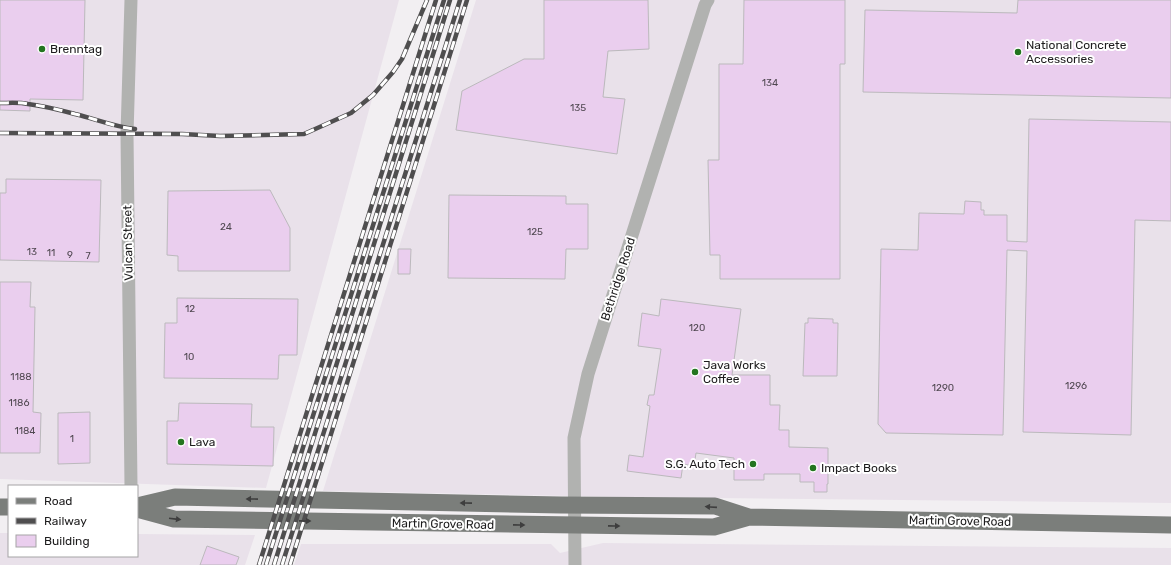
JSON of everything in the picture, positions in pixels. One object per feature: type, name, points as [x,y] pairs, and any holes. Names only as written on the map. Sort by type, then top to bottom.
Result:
[{"type":"main road","name":"Martin Grove Road","points":[[138,508],[175,497],[575,505],[715,506],[749,517],[1171,525]]},
{"type":"main road","name":"Martin Grove Road","points":[[138,508],[174,519],[575,526],[714,527],[749,517]]},
{"type":"street","name":"Vulcan Street","points":[[131,0],[127,134],[131,485]]},
{"type":"street","name":"Bethridge Road","points":[[575,565],[574,438],[588,374],[705,5],[708,0]]},
{"type":"shaded area","points":[[0,0],[399,0],[266,488],[0,479]]},
{"type":"shaded area","points":[[476,0],[1171,0],[1171,503],[622,497],[323,491]]},
{"type":"shaded area","points":[[0,533],[8,533],[8,557],[138,557],[138,534],[255,535],[245,565],[0,565]]},
{"type":"shaded area","points":[[603,543],[1171,548],[1171,565],[294,565],[301,544],[551,544],[560,553]]},
{"type":"building","name":"Brenntag","points":[[0,0],[85,0],[83,100],[30,99],[30,111],[0,110]]},
{"type":"building","points":[[544,0],[648,0],[649,49],[608,51],[603,97],[625,99],[617,154],[456,130],[462,91],[524,59],[544,59]]},
{"type":"building","points":[[744,0],[845,0],[845,64],[840,64],[840,279],[720,279],[720,255],[710,255],[708,160],[719,160],[719,64],[743,64]]},
{"type":"building","name":"National Concrete Accessories","points":[[1018,0],[1171,0],[1171,98],[863,92],[865,10],[1017,13]]},
{"type":"building","points":[[1029,119],[1171,122],[1171,221],[1135,220],[1131,435],[1023,432],[1027,251],[1007,250],[1003,435],[886,433],[878,424],[881,249],[918,250],[919,213],[964,214],[965,201],[981,202],[981,210],[984,210],[984,215],[1007,215],[1007,241],[1027,242]]},
{"type":"building","points":[[6,179],[101,180],[99,262],[0,260],[0,193],[6,193]]},
{"type":"building","points":[[270,190],[290,228],[290,271],[178,271],[178,256],[167,255],[168,191]]},
{"type":"building","points":[[449,195],[566,196],[566,204],[588,204],[588,249],[566,249],[565,279],[448,278]]},
{"type":"building","points":[[398,249],[411,249],[410,274],[398,274]]},
{"type":"building","points":[[0,282],[31,282],[30,307],[35,307],[33,412],[41,413],[40,453],[0,453]]},
{"type":"building","points":[[177,298],[298,299],[297,355],[279,355],[278,379],[164,378],[165,323],[177,323]]},
{"type":"building","name":"Java Works Coffee","points":[[661,299],[741,309],[732,375],[770,375],[770,405],[780,405],[779,430],[789,430],[789,447],[828,448],[827,492],[814,492],[814,482],[800,482],[800,474],[764,474],[764,480],[734,480],[734,458],[696,453],[694,466],[683,464],[681,478],[627,471],[629,455],[643,457],[650,406],[647,405],[649,395],[654,395],[661,349],[638,346],[642,313],[659,316]]},
{"type":"building","points":[[808,318],[833,319],[833,323],[838,323],[837,376],[803,376],[805,323],[808,323]]},
{"type":"building","points":[[179,403],[252,404],[251,427],[274,427],[273,466],[167,464],[167,421],[178,421]]},
{"type":"building","points":[[90,412],[90,463],[58,464],[58,413]]},
{"type":"building","points":[[207,546],[239,557],[236,565],[200,565]]},
{"type":"railway","points":[[0,133],[182,134],[220,136],[304,134],[351,113],[373,95],[402,59],[427,0]]},
{"type":"railway","points":[[259,565],[436,0]]},
{"type":"railway","points":[[266,565],[444,0]]},
{"type":"railway","points":[[274,565],[450,0]]},
{"type":"railway","points":[[282,565],[460,0]]},
{"type":"railway","points":[[290,565],[467,0]]},
{"type":"railway","points":[[0,103],[21,103],[46,107],[112,125],[135,129]]},
{"type":"place","name":"Brenntag","points":[[42,49]]},
{"type":"place","name":"National Concrete Accessories","points":[[1018,52]]},
{"type":"place","name":"Java Works Coffee","points":[[695,372]]},
{"type":"place","name":"Lava","points":[[181,442]]},
{"type":"place","name":"S.G. Auto Tech","points":[[753,464]]},
{"type":"place","name":"Impact Books","points":[[813,468]]}]
